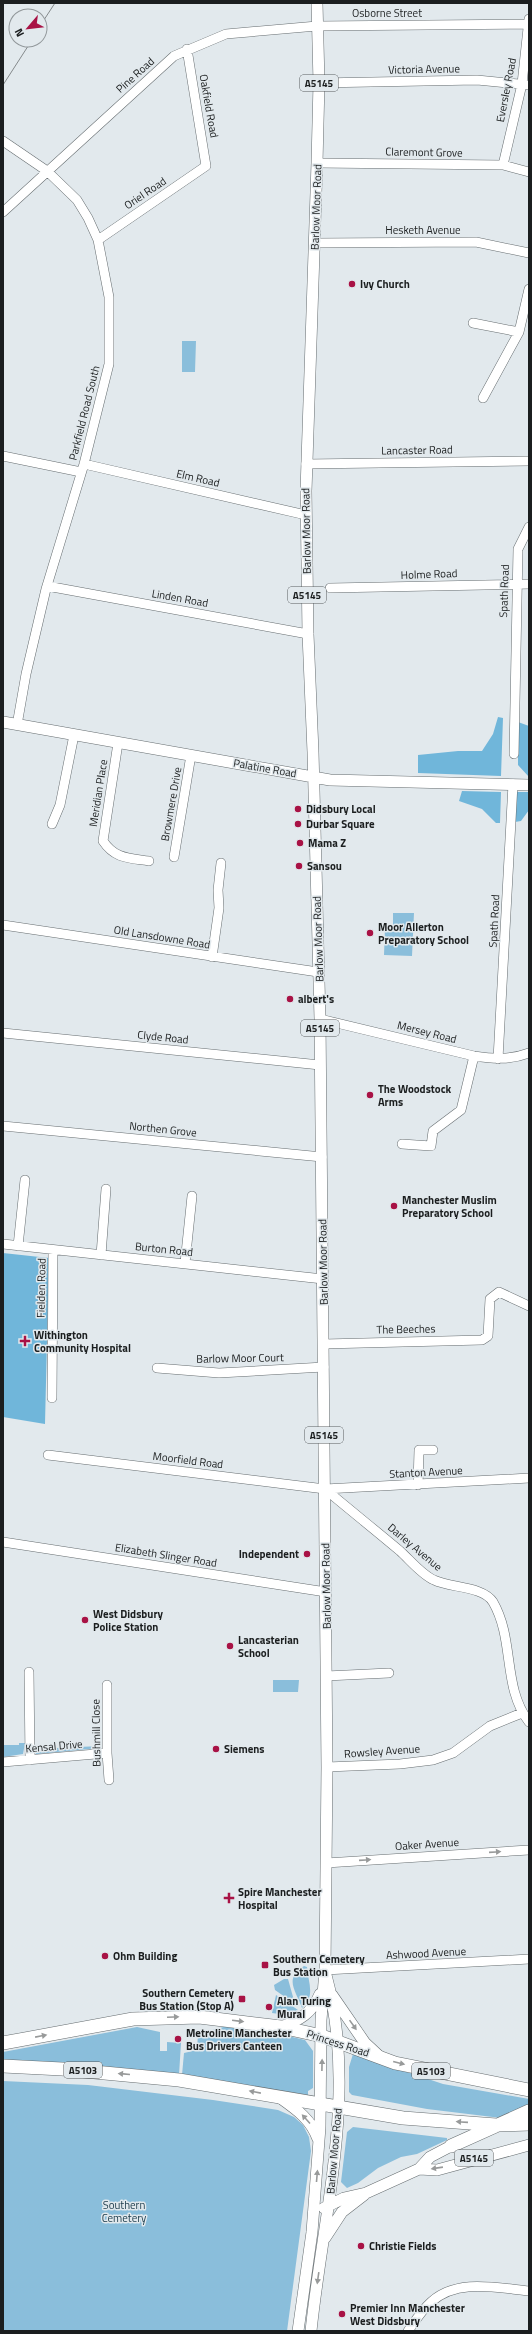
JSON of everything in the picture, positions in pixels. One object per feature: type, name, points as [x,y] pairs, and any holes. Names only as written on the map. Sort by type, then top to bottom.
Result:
[{"type":"highway","name":"Princess Road","points":[[3,2043],[103,2023],[177,2016],[199,2017],[282,2027],[322,2036],[380,2057],[452,2076],[529,2090]]},
{"type":"highway","name":"A5103","points":[[3,2066],[163,2078],[224,2086],[404,2118],[496,2125],[529,2124]]},
{"type":"highway","name":"A5103","points":[[451,2146],[529,2111]]},
{"type":"main road","name":"Barlow Moor Road","points":[[298,2331],[314,2214],[319,2152],[322,2036],[326,1992],[327,1766],[322,1157],[314,776],[308,634],[306,515],[306,464],[315,243],[319,83],[317,3]]},
{"type":"main road","name":"Palatine Road","points":[[3,722],[191,756],[344,781],[529,785]]},
{"type":"main road","name":"Barlow Moor Road","points":[[311,2331],[329,2205],[339,2106],[336,2041],[326,1992]]},
{"type":"main road","points":[[282,2027],[302,2019],[309,2013],[326,1992]]},
{"type":"main road","name":"A5145","points":[[326,1992],[365,2043],[380,2057]]},
{"type":"main road","name":"A5145","points":[[277,2096],[309,2121],[318,2139],[319,2152]]},
{"type":"main road","name":"A5145","points":[[419,2169],[437,2170],[529,2144]]},
{"type":"main road","name":"A5145","points":[[314,2214],[344,2198],[366,2193],[419,2169],[430,2157],[451,2146]]},
{"type":"main road","name":"A5145","points":[[323,2241],[342,2212],[366,2193]]},
{"type":"street","name":"Eversley Road","points":[[503,165],[525,84],[529,19]]},
{"type":"street","name":"Osborne Street","points":[[317,26],[528,24]]},
{"type":"street","name":"Pine Road","points":[[3,212],[47,170],[174,56],[226,34],[317,26]]},
{"type":"street","name":"Oakfield Road","points":[[187,50],[206,166]]},
{"type":"street","name":"Victoria Avenue","points":[[319,83],[477,80],[525,84]]},
{"type":"street","name":"Parkfield Road South","points":[[3,141],[47,170],[77,200],[88,218],[98,240],[109,297],[109,364],[83,468],[47,586],[26,674],[17,725]]},
{"type":"street","name":"Claremont Grove","points":[[317,163],[503,165],[529,172]]},
{"type":"street","name":"Oriel Road","points":[[98,240],[206,166]]},
{"type":"street","name":"Hesketh Avenue","points":[[315,243],[476,242],[529,253]]},
{"type":"street","points":[[483,398],[519,332],[529,289]]},
{"type":"street","points":[[473,323],[519,332]]},
{"type":"street","name":"Elm Road","points":[[3,456],[83,468],[306,515]]},
{"type":"street","name":"Lancaster Road","points":[[306,464],[529,461]]},
{"type":"street","name":"Spath Road","points":[[514,754],[516,583],[518,549],[529,527]]},
{"type":"street","name":"Holme Road","points":[[330,588],[516,583],[529,584]]},
{"type":"street","name":"Linden Road","points":[[47,586],[308,634]]},
{"type":"street","points":[[52,824],[60,805],[74,735]]},
{"type":"street","name":"Meridian Place","points":[[118,743],[103,841],[110,851],[121,857],[149,861]]},
{"type":"street","name":"Browmere Drive","points":[[174,857],[191,756]]},
{"type":"street","name":"Spath Road","points":[[498,1059],[513,784]]},
{"type":"street","points":[[212,957],[219,908],[218,890],[221,863]]},
{"type":"street","name":"Old Lansdowne Road","points":[[3,925],[318,972]]},
{"type":"street","name":"Mersey Road","points":[[320,1019],[474,1056],[498,1059],[529,1053]]},
{"type":"street","name":"Clyde Road","points":[[3,1033],[320,1065]]},
{"type":"street","points":[[402,1144],[431,1146],[434,1130],[461,1110],[474,1056]]},
{"type":"street","name":"Northen Grove","points":[[3,1126],[322,1157]]},
{"type":"street","points":[[18,1246],[25,1180]]},
{"type":"street","points":[[101,1255],[106,1189]]},
{"type":"street","points":[[186,1264],[192,1196]]},
{"type":"street","name":"Burton Road","points":[[3,1244],[323,1279]]},
{"type":"street","name":"Fielden Road","points":[[52,1398],[53,1250]]},
{"type":"street","name":"The Beeches","points":[[324,1344],[482,1340],[488,1336],[490,1299],[499,1292],[529,1306]]},
{"type":"street","name":"Barlow Moor Court","points":[[157,1368],[219,1373],[324,1367]]},
{"type":"street","points":[[418,1485],[419,1450],[433,1450]]},
{"type":"street","name":"Moorfield Road","points":[[48,1455],[325,1489]]},
{"type":"street","name":"Stanton Avenue","points":[[325,1489],[529,1478]]},
{"type":"street","name":"Darley Avenue","points":[[325,1489],[434,1580],[472,1589],[492,1600],[500,1616],[507,1643],[511,1680],[522,1713],[529,1722]]},
{"type":"street","name":"Elizabeth Slinger Road","points":[[3,1542],[326,1592]]},
{"type":"street","points":[[28,1672],[30,1760]]},
{"type":"street","points":[[326,1676],[389,1673]]},
{"type":"street","name":"Bushmill Close","points":[[107,1685],[106,1753],[109,1780]]},
{"type":"street","name":"Rowsley Avenue","points":[[327,1766],[400,1764],[433,1760],[453,1753],[490,1726],[522,1713]]},
{"type":"street","name":"Kensal Drive","points":[[3,1762],[106,1753]]},
{"type":"street","name":"Oaker Avenue","points":[[326,1863],[529,1850]]},
{"type":"street","name":"Ashwood Avenue","points":[[325,1970],[529,1959]]},
{"type":"street","points":[[408,2331],[430,2302],[449,2290],[465,2286],[529,2291]]},
{"type":"green space","points":[[182,341],[196,341],[195,372],[182,372]]},
{"type":"green space","points":[[393,913],[414,913],[412,956],[384,955],[385,927],[393,927]]},
{"type":"green space","points":[[273,1680],[299,1680],[298,1692],[273,1692]]},
{"type":"green space","points":[[19,1743],[25,1743],[23,1754],[3,1757],[3,1745],[19,1745]]},
{"type":"green space","points":[[101,1746],[99,1748],[36,1754],[33,1749]]},
{"type":"green space","points":[[304,1966],[307,1967],[310,1994],[302,2008],[294,1990],[293,1980],[294,1975]]},
{"type":"green space","points":[[284,1979],[288,1979],[295,2004],[275,1990],[274,1985]]},
{"type":"green space","points":[[276,1995],[298,2010],[286,2015],[272,2013]]},
{"type":"green space","points":[[227,2026],[267,2031],[305,2040],[313,2051],[313,2088],[308,2091],[308,2095],[182,2075],[184,2053],[197,2050],[198,2034]]},
{"type":"green space","points":[[137,2027],[160,2032],[160,2051],[167,2051],[167,2042],[181,2043],[179,2075],[3,2063],[3,2052]]},
{"type":"green space","points":[[353,2054],[443,2084],[529,2099],[529,2106],[501,2118],[427,2109],[352,2095],[349,2092],[349,2067]]},
{"type":"green space","name":"Southern Cemetery","points":[[3,2081],[88,2085],[213,2100],[278,2110],[294,2117],[303,2125],[309,2137],[311,2151],[287,2331],[3,2331]]},
{"type":"green space","points":[[353,2127],[447,2138],[447,2140],[417,2154],[401,2157],[378,2168],[358,2183],[347,2188],[341,2182],[347,2132]]},
{"type":"shaded area","points":[[498,717],[503,718],[501,776],[418,773],[418,755],[458,751],[482,751],[493,734]]},
{"type":"shaded area","points":[[518,722],[529,726],[529,777],[518,765]]},
{"type":"shaded area","points":[[462,791],[501,792],[500,823],[496,823],[482,809],[459,801]]},
{"type":"shaded area","points":[[515,792],[529,792],[529,810],[521,821],[515,822]]},
{"type":"shaded area","name":"Withington Community Hospital","points":[[3,1253],[49,1258],[45,1424],[3,1417]]},
{"type":"tram line","points":[[48,14],[55,3]]},
{"type":"tram line","points":[[3,85],[27,48]]},
{"type":"place","name":"Ivy Church","points":[[352,284]]},
{"type":"place","name":"Didsbury Local","points":[[298,809]]},
{"type":"place","name":"Durbar Square","points":[[298,824]]},
{"type":"place","name":"Mama Z","points":[[300,843]]},
{"type":"place","name":"Sansou","points":[[299,866]]},
{"type":"place","name":"Moor Allerton Preparatory School","points":[[370,933]]},
{"type":"place","name":"albert's","points":[[290,999]]},
{"type":"place","name":"The Woodstock Arms","points":[[370,1095]]},
{"type":"place","name":"Manchester Muslim Preparatory School","points":[[394,1206]]},
{"type":"place","name":"Withington Community Hospital","points":[[25,1341]]},
{"type":"place","name":"Independent","points":[[307,1554]]},
{"type":"place","name":"West Didsbury Police Station","points":[[85,1620]]},
{"type":"place","name":"Lancasterian School","points":[[230,1646]]},
{"type":"place","name":"Siemens","points":[[216,1749]]},
{"type":"place","name":"Spire Manchester Hospital","points":[[229,1898]]},
{"type":"place","name":"Ohm Building","points":[[105,1956]]},
{"type":"place","name":"Southern Cemetery Bus Station","points":[[265,1965]]},
{"type":"place","name":"Southern Cemetery Bus Station (Stop A)","points":[[242,1999]]},
{"type":"place","name":"Alan Turing Mural","points":[[269,2007]]},
{"type":"place","name":"Metroline Manchester Bus Drivers Canteen","points":[[178,2039]]},
{"type":"place","name":"Christie Fields","points":[[361,2246]]},
{"type":"place","name":"Premier Inn Manchester West Didsbury","points":[[342,2314]]}]
